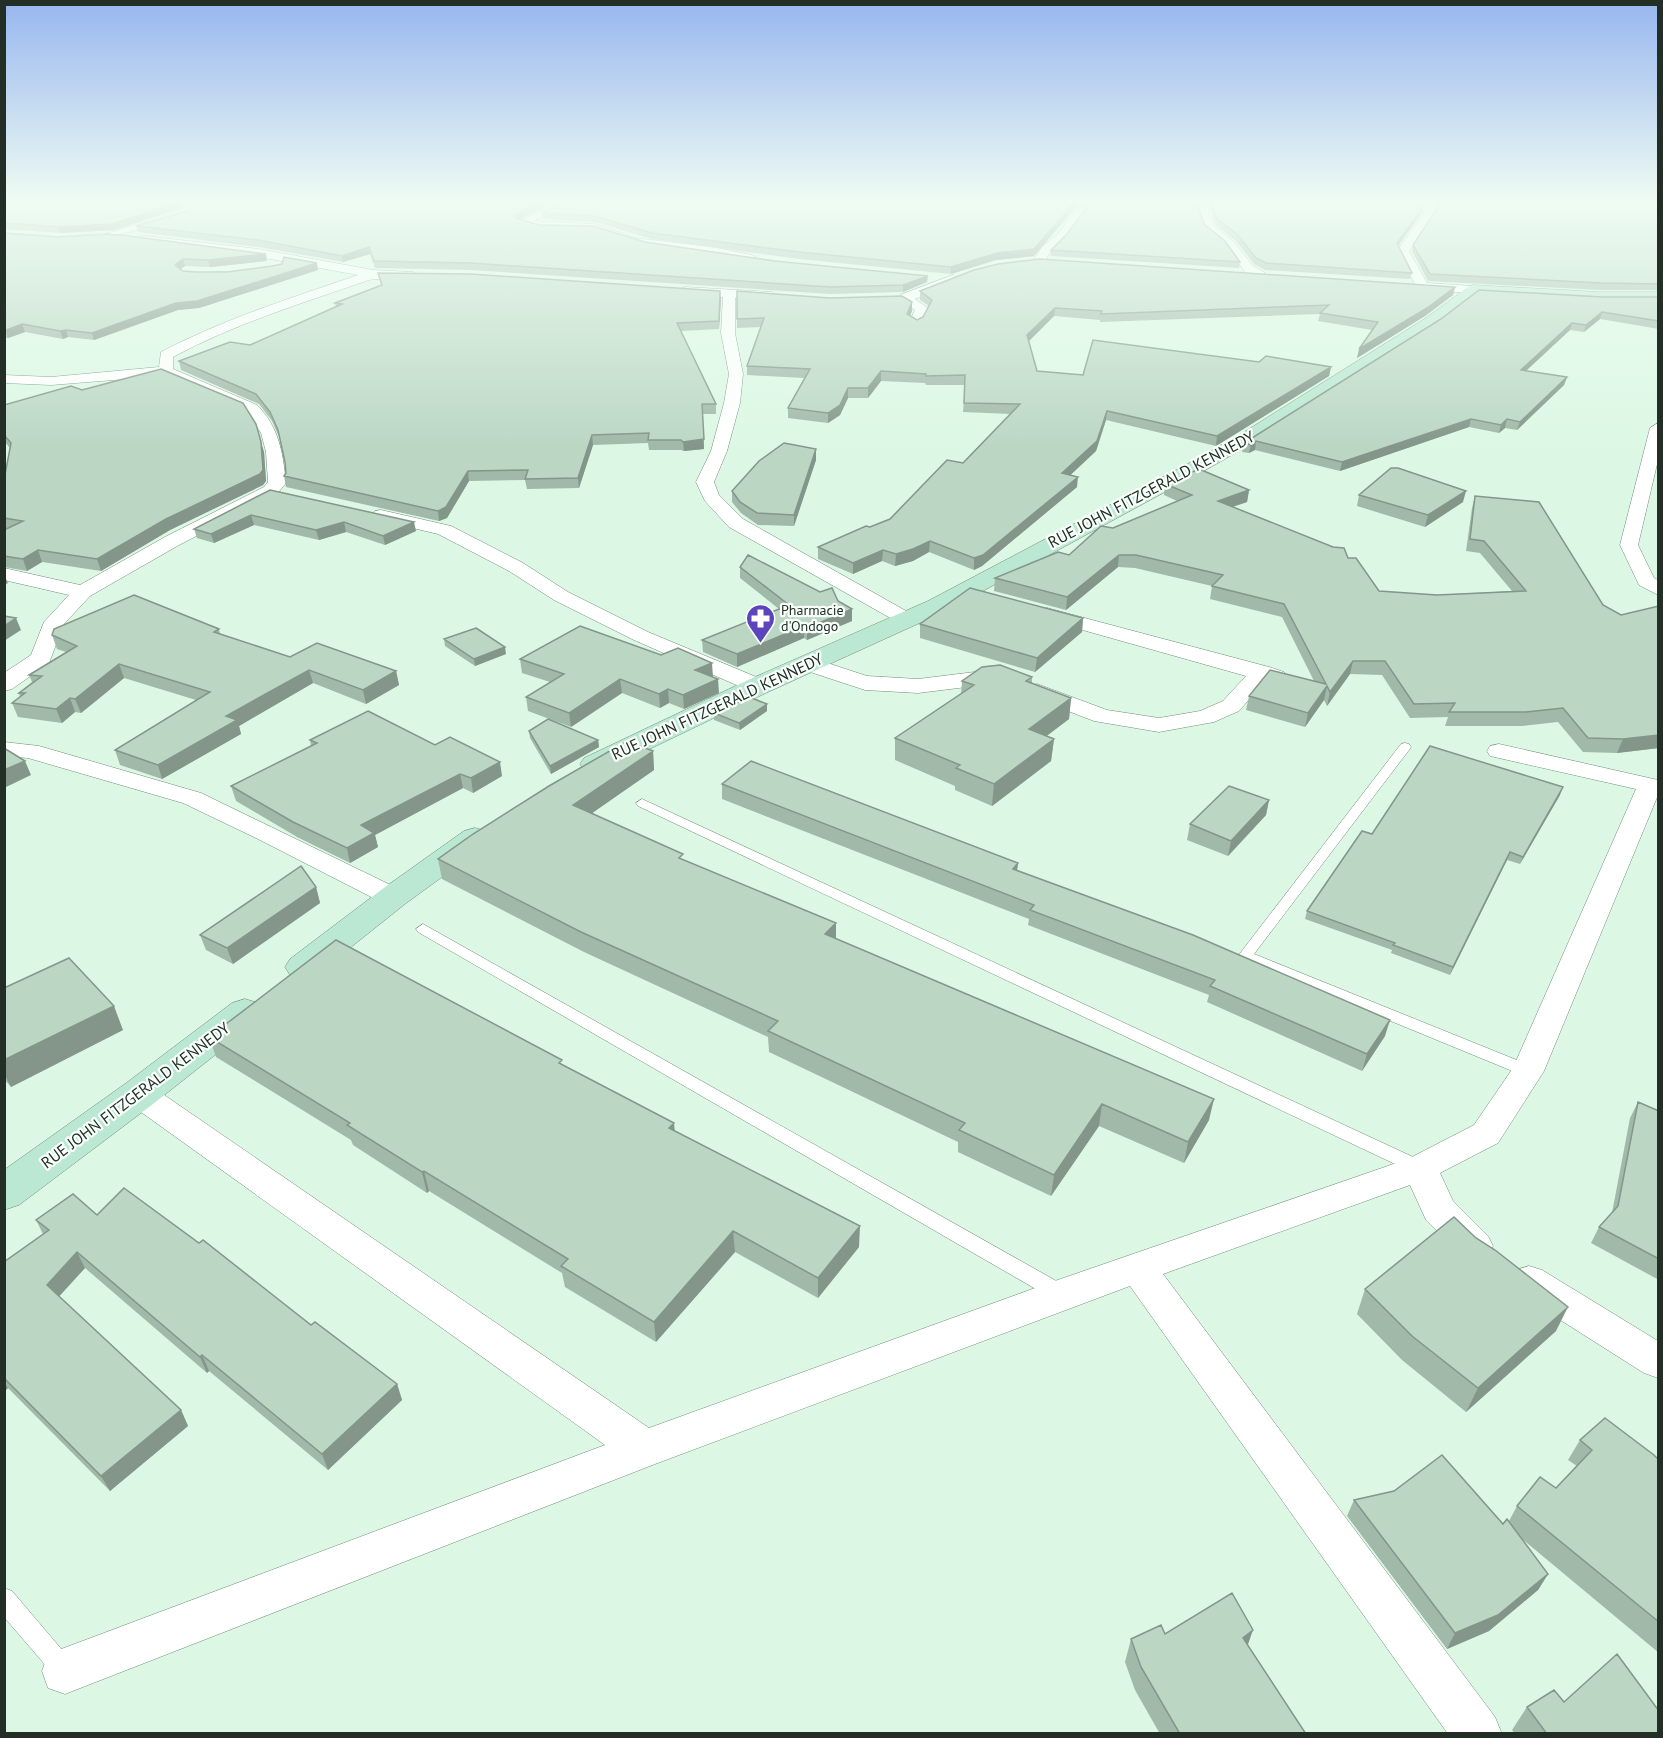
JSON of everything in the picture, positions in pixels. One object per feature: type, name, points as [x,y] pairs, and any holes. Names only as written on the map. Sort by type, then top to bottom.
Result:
[{"type":"street","points":[[166,371],[166,355],[198,338],[345,284]]},
{"type":"street","points":[[916,322],[922,309],[900,298],[939,284]]},
{"type":"street","points":[[1402,285],[1600,297],[1659,297]]},
{"type":"street","points":[[673,290],[785,297]]},
{"type":"street","name":"RUE JOHN FITZGERALD KENNEDY","points":[[568,779],[606,757],[758,686],[908,620],[976,594],[1248,438],[1432,321],[1473,290]]},
{"type":"street","points":[[729,294],[728,333],[736,374],[719,451],[705,482],[711,497],[736,524],[908,620]]},
{"type":"street","points":[[4,379],[51,381],[166,371],[252,408],[264,418],[274,448],[277,483],[270,491],[172,541],[83,592],[54,622],[41,658],[4,684]]},
{"type":"street","points":[[11,397],[51,381]]},
{"type":"street","points":[[1659,428],[1629,546],[1646,581],[1659,589]]},
{"type":"street","points":[[270,491],[293,496]]},
{"type":"street","points":[[362,511],[444,531],[516,567],[561,596],[641,636],[758,686]]},
{"type":"street","points":[[4,574],[83,592]]},
{"type":"street","points":[[1022,607],[1299,683]]},
{"type":"street","points":[[808,664],[865,683],[918,686],[1001,676],[1102,716],[1159,725],[1206,717],[1231,706],[1262,672]]},
{"type":"street","points":[[4,749],[30,751],[192,798],[393,897]]},
{"type":"street","points":[[65,1671],[645,1449],[1062,1294],[1420,1168],[1486,1134],[1528,1071],[1654,786],[1499,751]]},
{"type":"street","name":"RUE JOHN FITZGERALD KENNEDY","points":[[4,1193],[139,1094],[393,897],[464,845],[502,821]]},
{"type":"street","points":[[139,1094],[645,1449]]},
{"type":"street","points":[[1420,1168],[1439,1210],[1480,1251],[1659,1361]]},
{"type":"street","points":[[1137,1267],[1478,1734]]},
{"type":"lane","points":[[1405,747],[1245,956],[1528,1071]]},
{"type":"lane","points":[[642,803],[1420,1168]]},
{"type":"lane","points":[[423,928],[1062,1294]]},
{"type":"lane","points":[[4,1599],[65,1671]]},
{"type":"building","points":[[4,284],[250,284],[197,301],[176,303],[92,333],[60,331],[22,324],[4,331]]},
{"type":"building","points":[[619,284],[720,291],[719,321],[677,323],[716,404],[702,404],[704,439],[683,442],[681,440],[648,440],[649,433],[592,435],[578,478],[525,479],[528,470],[468,471],[446,507],[438,511],[284,476],[285,462],[278,430],[270,412],[256,394],[179,361],[230,342],[250,345],[342,304],[335,303],[382,285]]},
{"type":"building","points":[[787,284],[905,284],[903,285],[830,287]]},
{"type":"building","points":[[938,284],[1412,284],[1455,287],[1427,308],[1359,349],[1378,322],[1320,313],[1329,305],[1101,314],[1102,311],[1055,308],[1027,335],[1037,371],[1083,375],[1093,340],[1259,362],[1266,356],[1331,367],[1217,436],[1107,411],[1097,441],[1062,473],[1078,477],[983,555],[974,558],[930,541],[896,554],[883,550],[853,563],[818,547],[866,526],[870,527],[890,519],[947,460],[963,463],[1020,404],[964,403],[965,375],[926,376],[926,374],[881,371],[868,388],[848,388],[840,405],[828,413],[788,408],[810,369],[747,366],[764,318],[737,319],[737,291],[830,298],[902,296],[912,302],[907,314],[917,320],[923,317],[932,300],[920,291]]},
{"type":"building","points":[[1479,290],[1602,297],[1659,297],[1659,321],[1602,312],[1586,325],[1572,323],[1521,370],[1567,377],[1520,422],[1507,419],[1501,425],[1471,419],[1342,462],[1256,441],[1251,445],[1244,443],[1441,319]]},
{"type":"building","points":[[161,369],[243,403],[256,424],[261,442],[263,470],[260,474],[166,519],[97,559],[38,550],[23,559],[4,556],[4,530],[23,521],[4,518],[4,480],[11,443],[4,435],[4,405],[71,386],[82,390]]},
{"type":"building","points":[[784,443],[816,449],[794,515],[757,513],[740,502],[732,491],[759,461]]},
{"type":"building","points":[[1391,468],[1398,468],[1466,491],[1428,515],[1359,495]]},
{"type":"building","points":[[1199,469],[1249,490],[1218,501],[1333,547],[1344,548],[1348,558],[1356,558],[1379,591],[1437,595],[1526,591],[1484,541],[1470,539],[1475,496],[1539,502],[1603,605],[1621,615],[1659,606],[1659,735],[1623,739],[1588,738],[1563,708],[1526,712],[1449,712],[1455,703],[1414,704],[1385,661],[1353,661],[1330,692],[1327,686],[1308,713],[1249,696],[1270,670],[1326,684],[1284,604],[1212,586],[1223,575],[1136,555],[1119,555],[1067,597],[995,578],[1058,552],[1069,555],[1101,526],[1113,528],[1192,495],[1165,484]]},
{"type":"building","points":[[270,490],[414,522],[383,536],[344,522],[316,530],[251,515],[211,534],[194,529]]},
{"type":"building","points":[[748,555],[820,592],[832,588],[838,601],[852,609],[737,654],[702,640],[789,605],[740,567]]},
{"type":"building","points":[[970,588],[1083,618],[1037,658],[920,624]]},
{"type":"building","points":[[134,595],[219,629],[214,632],[290,657],[317,643],[396,671],[363,690],[309,670],[226,716],[237,720],[158,765],[115,750],[210,692],[119,664],[75,699],[70,698],[56,709],[12,703],[25,693],[19,693],[42,676],[29,675],[77,646],[52,635],[54,629]]},
{"type":"building","points":[[4,616],[16,618],[4,626]]},
{"type":"building","points":[[580,626],[661,655],[678,648],[712,663],[695,670],[718,679],[683,695],[668,689],[659,694],[620,679],[569,713],[526,697],[564,674],[520,659]]},
{"type":"building","points":[[476,628],[505,647],[474,659],[444,639]]},
{"type":"building","points":[[1000,665],[1032,677],[1026,681],[1071,698],[1029,729],[1054,739],[994,784],[956,768],[960,765],[895,738],[974,685],[962,681],[982,667]]},
{"type":"building","points":[[749,697],[767,704],[739,723],[714,713]]},
{"type":"building","points":[[368,711],[435,745],[450,737],[500,762],[471,778],[460,774],[361,825],[374,833],[347,848],[293,822],[231,786],[317,743],[310,740]]},
{"type":"building","points":[[548,719],[598,740],[550,766],[529,731]]},
{"type":"building","points":[[627,741],[653,751],[573,805],[683,854],[679,858],[836,923],[825,934],[1214,1099],[1188,1142],[1102,1104],[1054,1175],[959,1130],[965,1123],[768,1031],[778,1021],[581,932],[438,859],[549,786]]},
{"type":"building","points":[[1430,746],[1563,787],[1523,857],[1510,852],[1453,967],[1307,911],[1362,831],[1372,834]]},
{"type":"building","points":[[4,748],[25,761],[4,770]]},
{"type":"building","points":[[751,761],[1018,863],[1013,869],[1193,935],[1390,1020],[1367,1054],[1210,986],[1215,980],[1030,910],[1034,905],[722,784]]},
{"type":"building","points":[[1229,786],[1269,800],[1231,841],[1190,824]]},
{"type":"building","points":[[301,866],[316,887],[227,948],[200,935]]},
{"type":"building","points":[[336,940],[562,1060],[559,1063],[674,1123],[669,1128],[860,1226],[818,1278],[733,1231],[654,1322],[561,1266],[568,1259],[424,1171],[422,1172],[347,1125],[350,1123],[209,1037]]},
{"type":"building","points":[[69,958],[114,1006],[4,1060],[4,988]]},
{"type":"building","points":[[1638,1102],[1659,1111],[1659,1259],[1599,1227],[1618,1206]]},
{"type":"building","points":[[124,1188],[199,1243],[203,1240],[311,1325],[315,1322],[397,1384],[322,1454],[202,1355],[200,1357],[77,1252],[47,1285],[181,1410],[101,1476],[4,1378],[4,1262],[49,1230],[36,1220],[73,1194],[97,1215]]},
{"type":"building","points":[[1454,1217],[1476,1238],[1495,1250],[1568,1307],[1478,1388],[1412,1336],[1365,1289]]},
{"type":"building","points":[[1605,1418],[1659,1460],[1659,1622],[1517,1506],[1540,1477],[1556,1488],[1592,1450],[1580,1440]]},
{"type":"building","points":[[1442,1455],[1503,1524],[1507,1519],[1548,1574],[1498,1615],[1455,1633],[1354,1500],[1394,1491]]},
{"type":"building","points":[[1232,1593],[1253,1630],[1243,1638],[1306,1734],[1180,1734],[1141,1667],[1131,1639],[1161,1625],[1165,1634]]},
{"type":"building","points":[[1617,1654],[1659,1711],[1659,1734],[1547,1734],[1527,1707],[1554,1690],[1564,1702]]},
{"type":"place","name":"Pharmacie d'Ondogo","points":[[760,644]]}]
